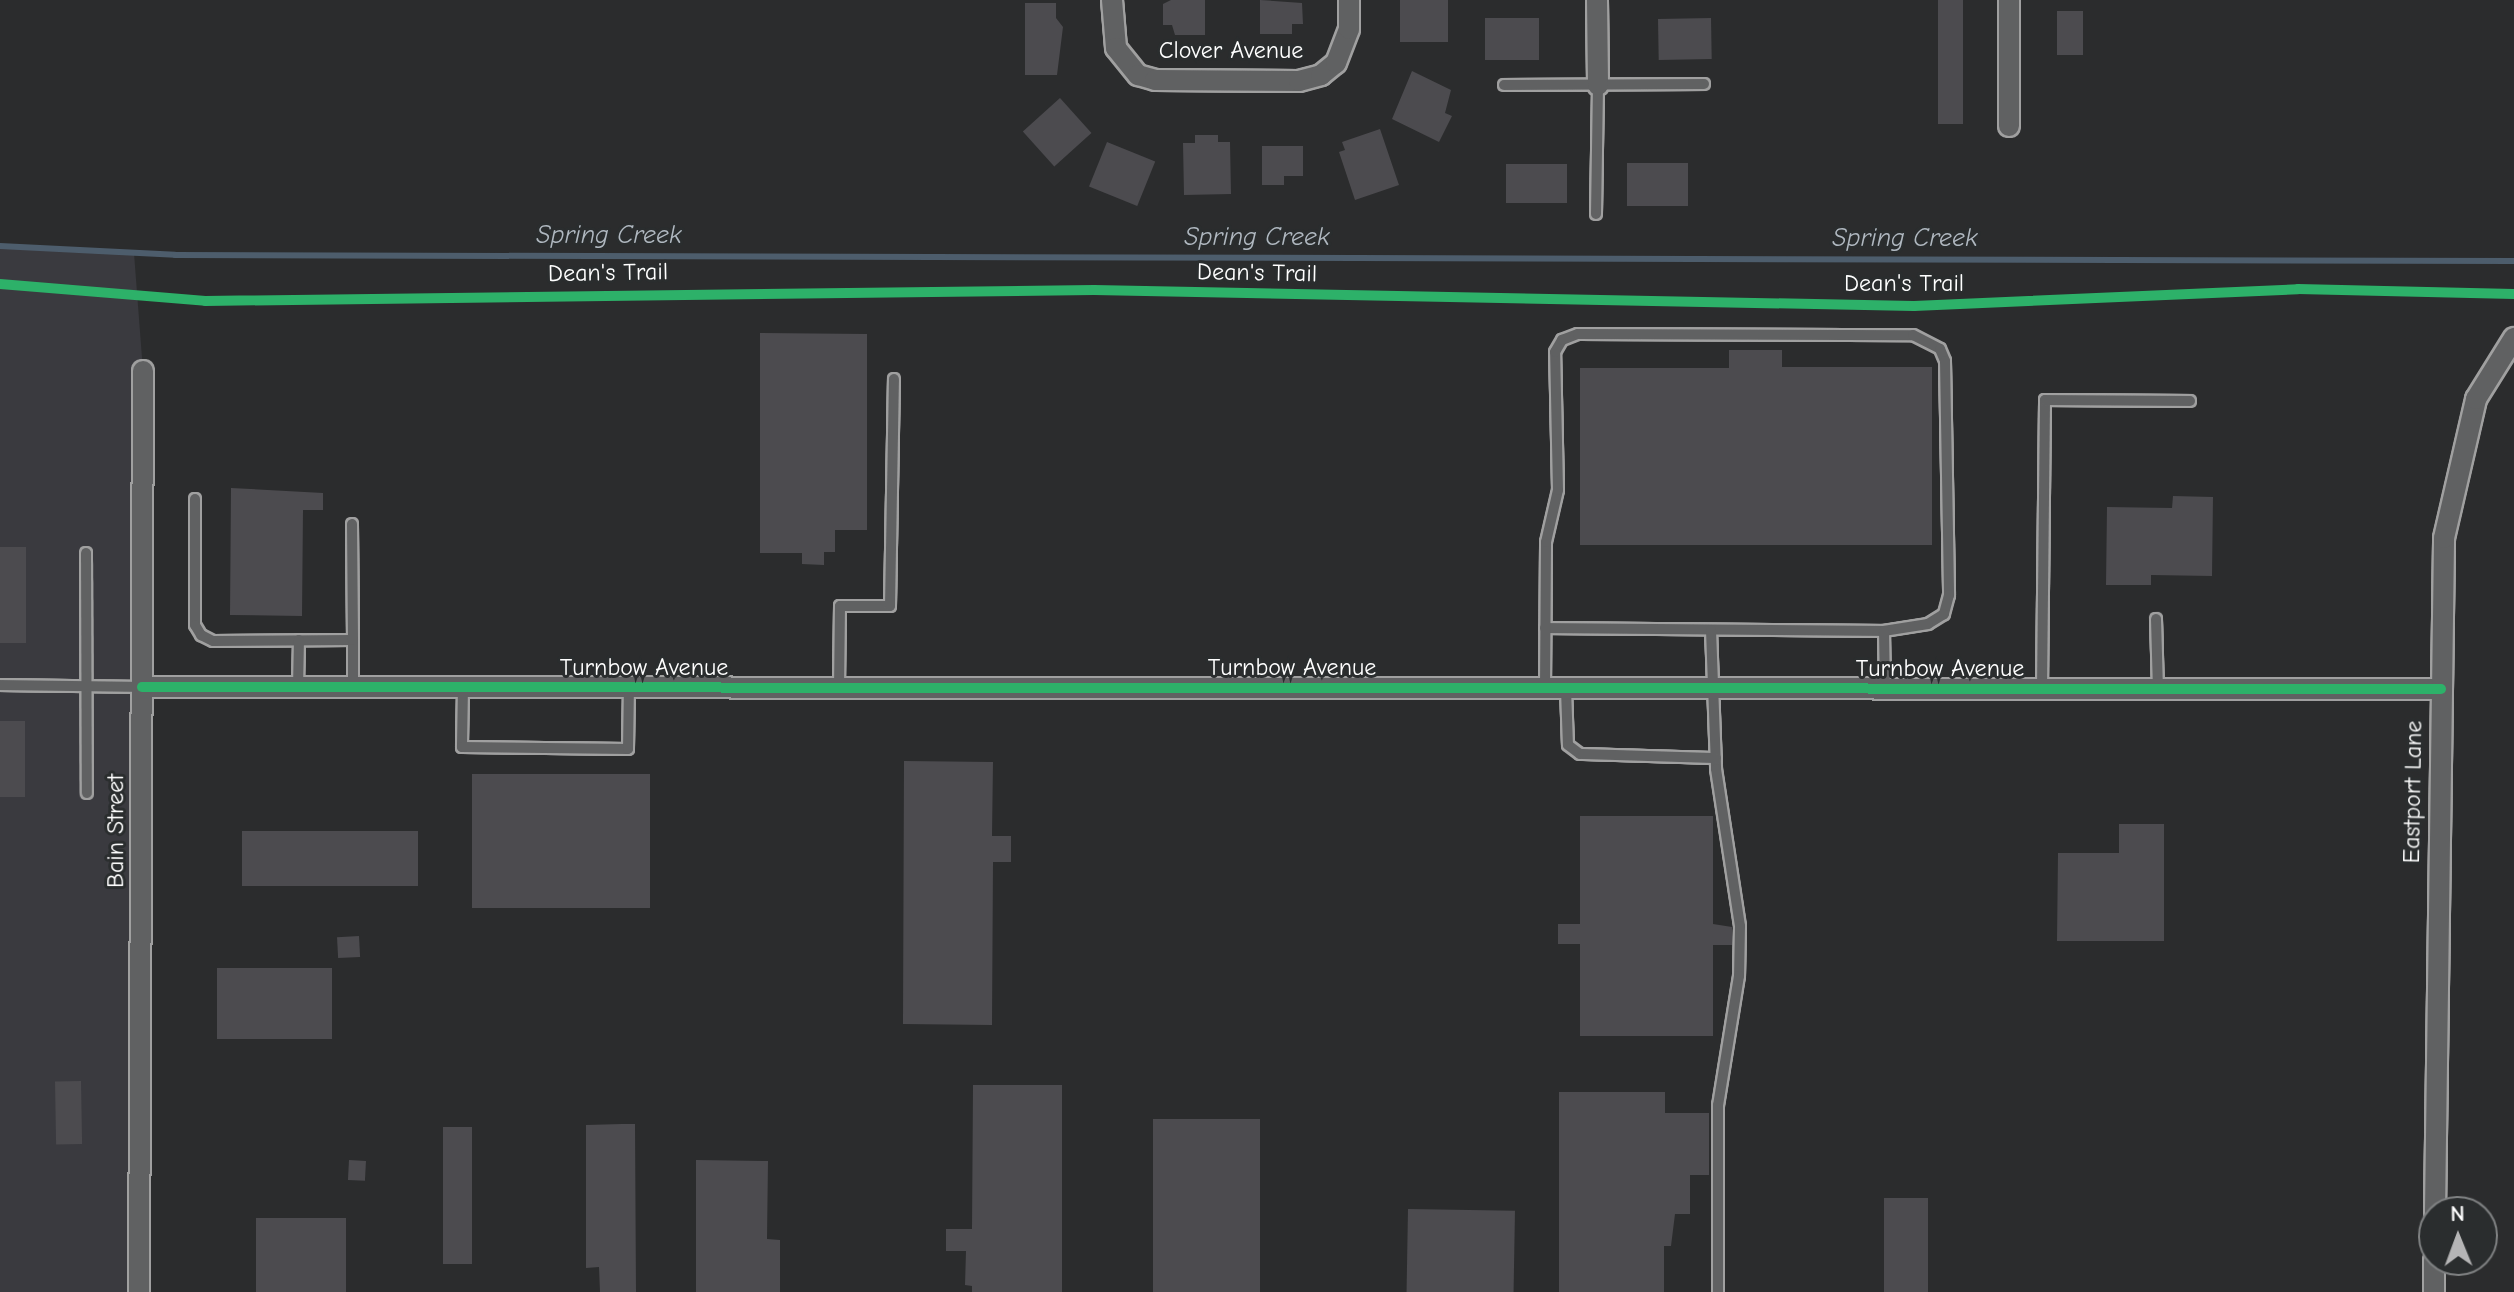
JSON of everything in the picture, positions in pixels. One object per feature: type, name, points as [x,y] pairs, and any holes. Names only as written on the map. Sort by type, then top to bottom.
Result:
[{"type":"street","name":"Clover Avenue","points":[[1112,0],[1112,30],[1125,64],[1155,80],[1299,81],[1321,75],[1336,63],[1349,29],[1349,0]]},
{"type":"street","points":[[1597,0],[1598,85]]},
{"type":"street","points":[[2009,0],[2009,126]]},
{"type":"street","name":"Eastport Lane","points":[[2435,1196],[2444,538],[2457,470],[2476,399],[2514,338]]},
{"type":"street","name":"Bain Street","points":[[139,1292],[143,371]]},
{"type":"street","name":"Turnbow Avenue","points":[[142,687],[2441,689]]},
{"type":"lane","points":[[1504,85],[1704,84]]},
{"type":"lane","points":[[1596,214],[1598,85]]},
{"type":"lane","points":[[1545,628],[1884,631],[1928,624],[1944,614],[1949,595],[1945,361],[1940,349],[1913,335],[1578,334],[1562,340],[1555,352],[1558,490],[1546,542],[1545,628],[1545,689]]},
{"type":"lane","points":[[839,688],[840,606],[890,606],[894,379]]},
{"type":"lane","points":[[2042,689],[2045,400],[2190,401]]},
{"type":"lane","points":[[195,499],[195,625],[201,635],[213,641],[353,640]]},
{"type":"lane","points":[[352,524],[353,687]]},
{"type":"lane","points":[[86,553],[87,793]]},
{"type":"lane","points":[[2156,619],[2158,689]]},
{"type":"lane","points":[[1711,630],[1716,758],[1740,926],[1739,976],[1718,1105],[1718,1292]]},
{"type":"lane","points":[[1884,631],[1885,689]]},
{"type":"lane","points":[[298,687],[299,640]]},
{"type":"lane","points":[[0,685],[142,687]]},
{"type":"lane","points":[[463,687],[462,747],[628,749],[629,688]]},
{"type":"lane","points":[[1566,689],[1568,745],[1580,754],[1716,758]]},
{"type":"shaded area","points":[[0,246],[134,253],[143,371],[139,1292],[0,1292]]},
{"type":"building","points":[[1171,0],[1205,0],[1205,35],[1175,35],[1172,25],[1163,25],[1163,4]]},
{"type":"building","points":[[1260,0],[1302,3],[1303,24],[1292,24],[1292,34],[1260,34]]},
{"type":"building","points":[[1400,0],[1448,0],[1448,42],[1400,42]]},
{"type":"building","points":[[1938,0],[1963,0],[1963,124],[1938,124]]},
{"type":"building","points":[[1025,3],[1056,3],[1056,18],[1063,27],[1057,75],[1025,75]]},
{"type":"building","points":[[2057,11],[2083,11],[2083,55],[2057,55]]},
{"type":"building","points":[[1485,18],[1539,18],[1539,60],[1485,60]]},
{"type":"building","points":[[1711,18],[1712,59],[1659,60],[1658,19]]},
{"type":"building","points":[[1412,71],[1451,90],[1445,113],[1452,116],[1439,142],[1392,119]]},
{"type":"building","points":[[1060,98],[1091,133],[1054,166],[1023,131]]},
{"type":"building","points":[[1380,129],[1399,185],[1355,200],[1339,152],[1345,150],[1342,142]]},
{"type":"building","points":[[1195,135],[1218,135],[1218,142],[1230,142],[1231,194],[1184,195],[1183,143],[1195,143]]},
{"type":"building","points":[[1107,142],[1155,161],[1137,206],[1089,187]]},
{"type":"building","points":[[1262,146],[1303,146],[1303,176],[1284,176],[1284,185],[1262,185]]},
{"type":"building","points":[[1627,163],[1688,163],[1688,206],[1627,206]]},
{"type":"building","points":[[1506,164],[1567,164],[1567,203],[1506,203]]},
{"type":"building","points":[[760,333],[867,334],[867,530],[835,530],[835,552],[824,552],[824,565],[802,564],[802,553],[760,553]]},
{"type":"building","points":[[1729,350],[1782,350],[1782,367],[1932,367],[1932,545],[1580,545],[1580,368],[1729,368]]},
{"type":"building","points":[[231,488],[323,493],[323,510],[303,510],[302,616],[230,615]]},
{"type":"building","points":[[2173,496],[2213,497],[2212,576],[2151,575],[2151,585],[2106,585],[2107,507],[2172,508]]},
{"type":"building","points":[[0,547],[26,547],[26,643],[0,643]]},
{"type":"building","points":[[0,721],[25,721],[25,797],[0,797]]},
{"type":"building","points":[[904,761],[993,762],[992,836],[1011,836],[1011,862],[993,862],[992,1025],[903,1024]]},
{"type":"building","points":[[472,774],[650,774],[650,908],[472,908]]},
{"type":"building","points":[[1580,816],[1713,816],[1713,924],[1732,927],[1732,945],[1713,945],[1713,1036],[1580,1036],[1580,944],[1558,944],[1558,924],[1580,924]]},
{"type":"building","points":[[2119,824],[2164,824],[2164,941],[2057,941],[2058,853],[2119,853]]},
{"type":"building","points":[[242,831],[418,831],[418,886],[242,886]]},
{"type":"building","points":[[359,936],[360,957],[338,958],[337,937]]},
{"type":"building","points":[[217,968],[332,968],[332,1039],[217,1039]]},
{"type":"building","points":[[55,1081],[81,1081],[82,1144],[56,1144]]},
{"type":"building","points":[[973,1085],[1062,1085],[1062,1292],[972,1292],[972,1286],[965,1285],[966,1251],[946,1251],[946,1229],[972,1229]]},
{"type":"building","points":[[1559,1092],[1665,1092],[1665,1113],[1709,1113],[1709,1175],[1690,1175],[1690,1214],[1675,1214],[1671,1246],[1664,1246],[1664,1292],[1559,1292]]},
{"type":"building","points":[[1153,1119],[1260,1119],[1260,1292],[1153,1292]]},
{"type":"building","points":[[635,1124],[636,1292],[600,1292],[599,1267],[586,1268],[586,1125]]},
{"type":"building","points":[[443,1127],[472,1127],[472,1264],[443,1264]]},
{"type":"building","points":[[349,1160],[366,1161],[365,1181],[348,1180]]},
{"type":"building","points":[[696,1160],[768,1161],[767,1239],[780,1240],[780,1292],[696,1292]]},
{"type":"building","points":[[1884,1198],[1928,1198],[1928,1292],[1884,1292]]},
{"type":"building","points":[[1408,1209],[1515,1211],[1514,1292],[1407,1292]]},
{"type":"building","points":[[256,1218],[346,1218],[346,1292],[256,1292]]},
{"type":"waterway","name":"Spring Creek","points":[[0,246],[175,255],[2514,261]]},
{"type":"cycle path","name":"Dean's Trail","points":[[0,284],[205,301],[1094,290],[1914,306],[2298,289],[2514,294]]},
{"type":"cycle path","points":[[142,687],[2441,689]]}]
